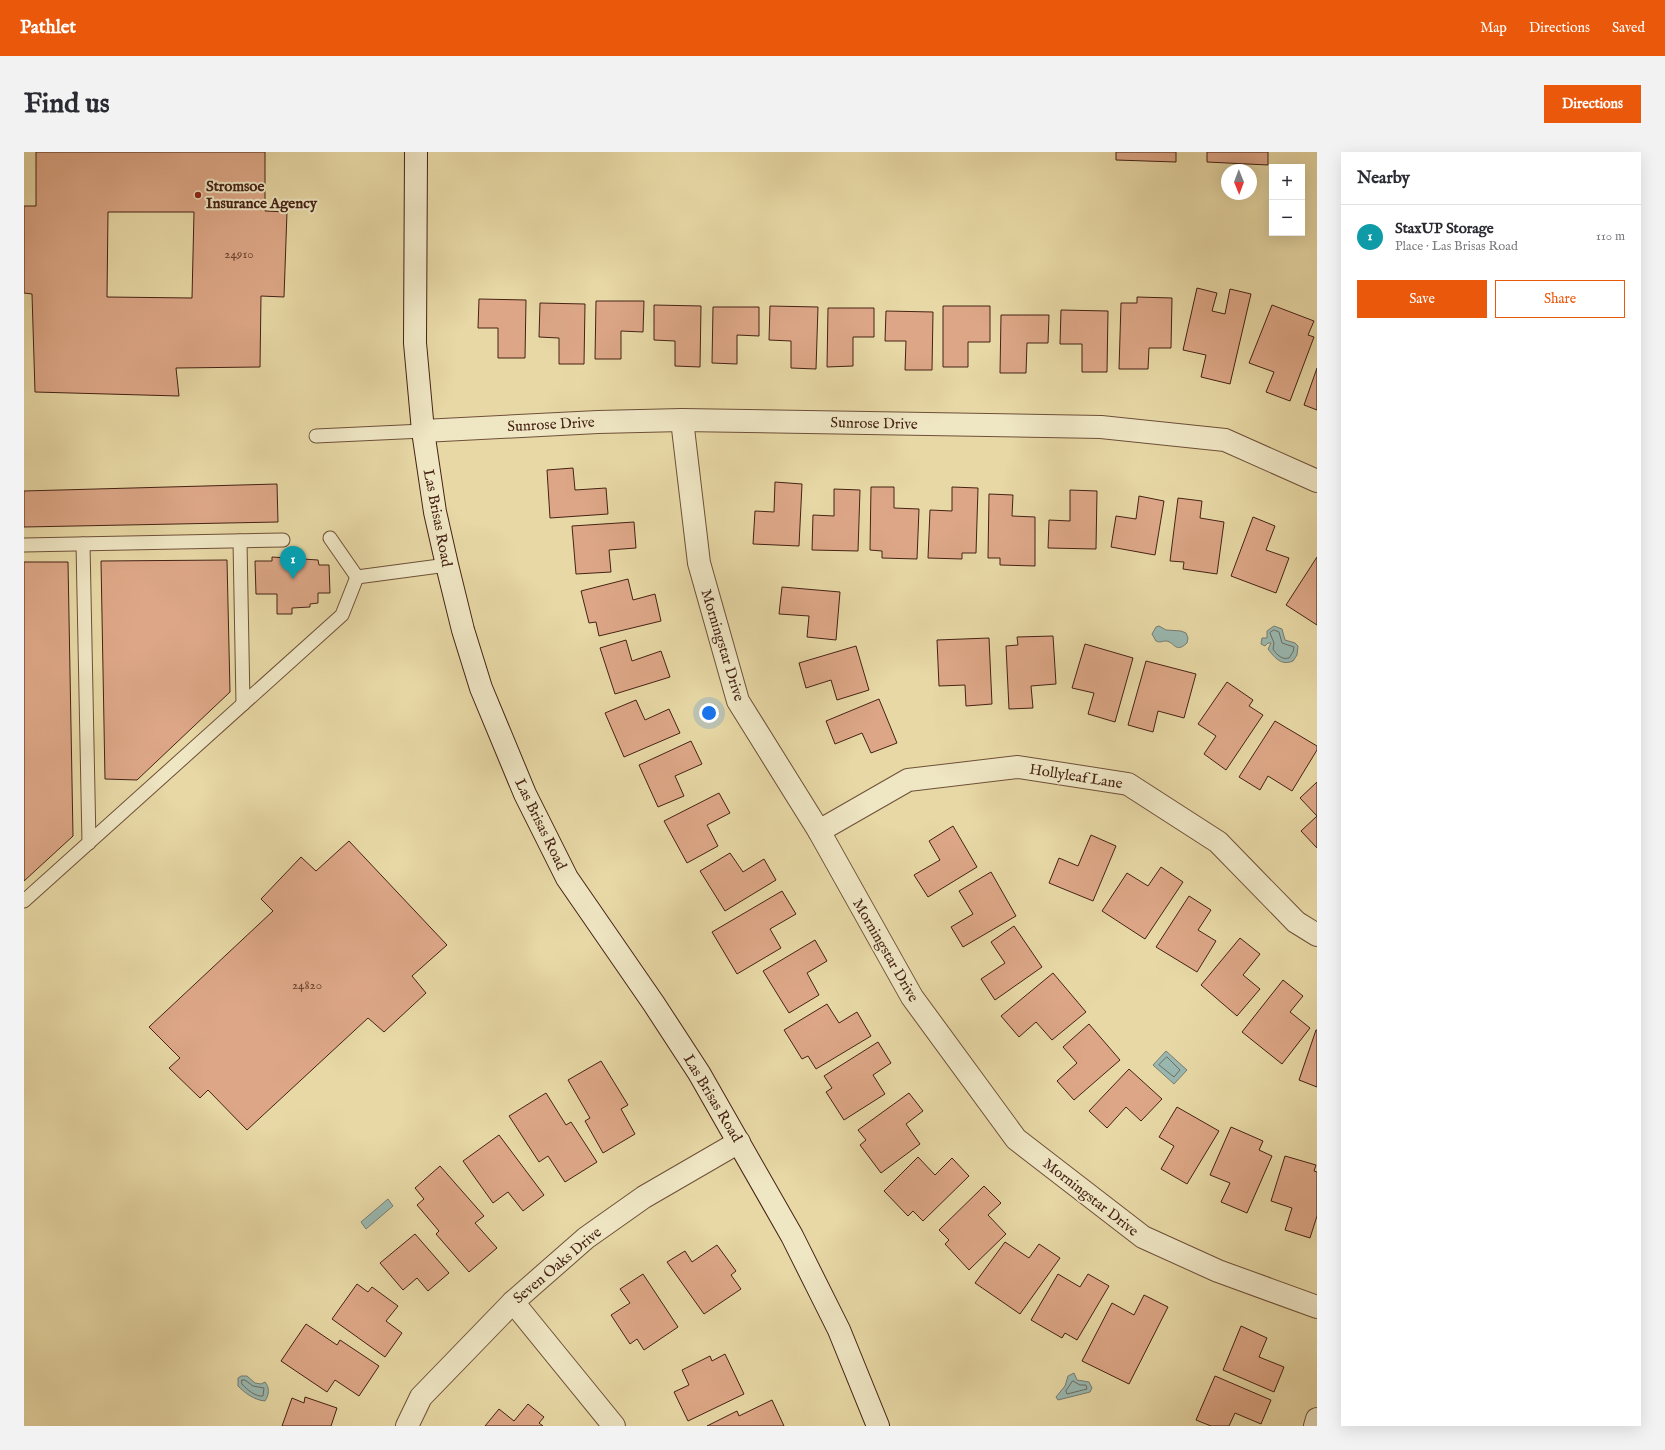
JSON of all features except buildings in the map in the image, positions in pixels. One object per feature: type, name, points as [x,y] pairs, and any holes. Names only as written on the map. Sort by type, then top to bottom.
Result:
[{"type":"street","name":"Las Brisas Road","points":[[416,152],[415,343],[423,431],[435,512],[447,566],[463,630],[481,688],[525,794],[567,878],[654,1004],[699,1073],[796,1242],[839,1330],[878,1426]]},
{"type":"street","name":"Sunrose Drive","points":[[423,431],[598,422],[682,420],[1101,427],[1225,440],[1317,481]]},
{"type":"street","name":"Morningstar Drive","points":[[682,420],[699,563],[738,701],[819,831],[912,997],[1016,1138],[1143,1237],[1218,1271],[1317,1307]]},
{"type":"street","name":"Hollyleaf Lane","points":[[819,831],[908,780],[1018,767],[1128,784],[1218,842],[1296,922],[1317,934]]},
{"type":"street","name":"Seven Oaks Drive","points":[[407,1426],[421,1397],[513,1302],[586,1238],[644,1196],[739,1142]]},
{"type":"street","points":[[513,1302],[614,1426]]},
{"type":"street","points":[[1315,1426],[1317,1418]]},
{"type":"lane","points":[[316,436],[423,431]]},
{"type":"lane","points":[[330,538],[356,577]]},
{"type":"lane","points":[[24,545],[283,540]]},
{"type":"lane","points":[[240,541],[243,704]]},
{"type":"lane","points":[[83,544],[89,843]]},
{"type":"lane","points":[[356,577],[447,566]]},
{"type":"lane","points":[[24,902],[342,614],[356,577]]},
{"type":"water","points":[[1159,626],[1166,630],[1181,631],[1186,633],[1188,638],[1187,643],[1183,646],[1177,647],[1166,641],[1156,641],[1152,634],[1156,627]]},
{"type":"water","points":[[1274,626],[1282,629],[1285,640],[1295,643],[1298,646],[1297,655],[1293,661],[1282,662],[1268,649],[1271,643],[1268,643],[1265,646],[1261,644],[1262,638],[1267,638],[1267,631]]},
{"type":"water","points":[[1166,1051],[1187,1070],[1174,1084],[1153,1065]]},
{"type":"water","points":[[388,1199],[393,1206],[366,1229],[361,1222]]},
{"type":"water","points":[[1074,1373],[1077,1380],[1089,1382],[1092,1388],[1090,1392],[1058,1400],[1056,1397],[1065,1386],[1068,1376]]},
{"type":"water","points":[[241,1376],[247,1376],[255,1383],[261,1384],[265,1382],[268,1387],[268,1392],[265,1401],[250,1396],[238,1386],[238,1378]]},
{"type":"place","name":"Stromsoe Insurance Agency","points":[[198,195]]},
{"type":"place","name":"StaxUP Storage","points":[[293,579]]}]
